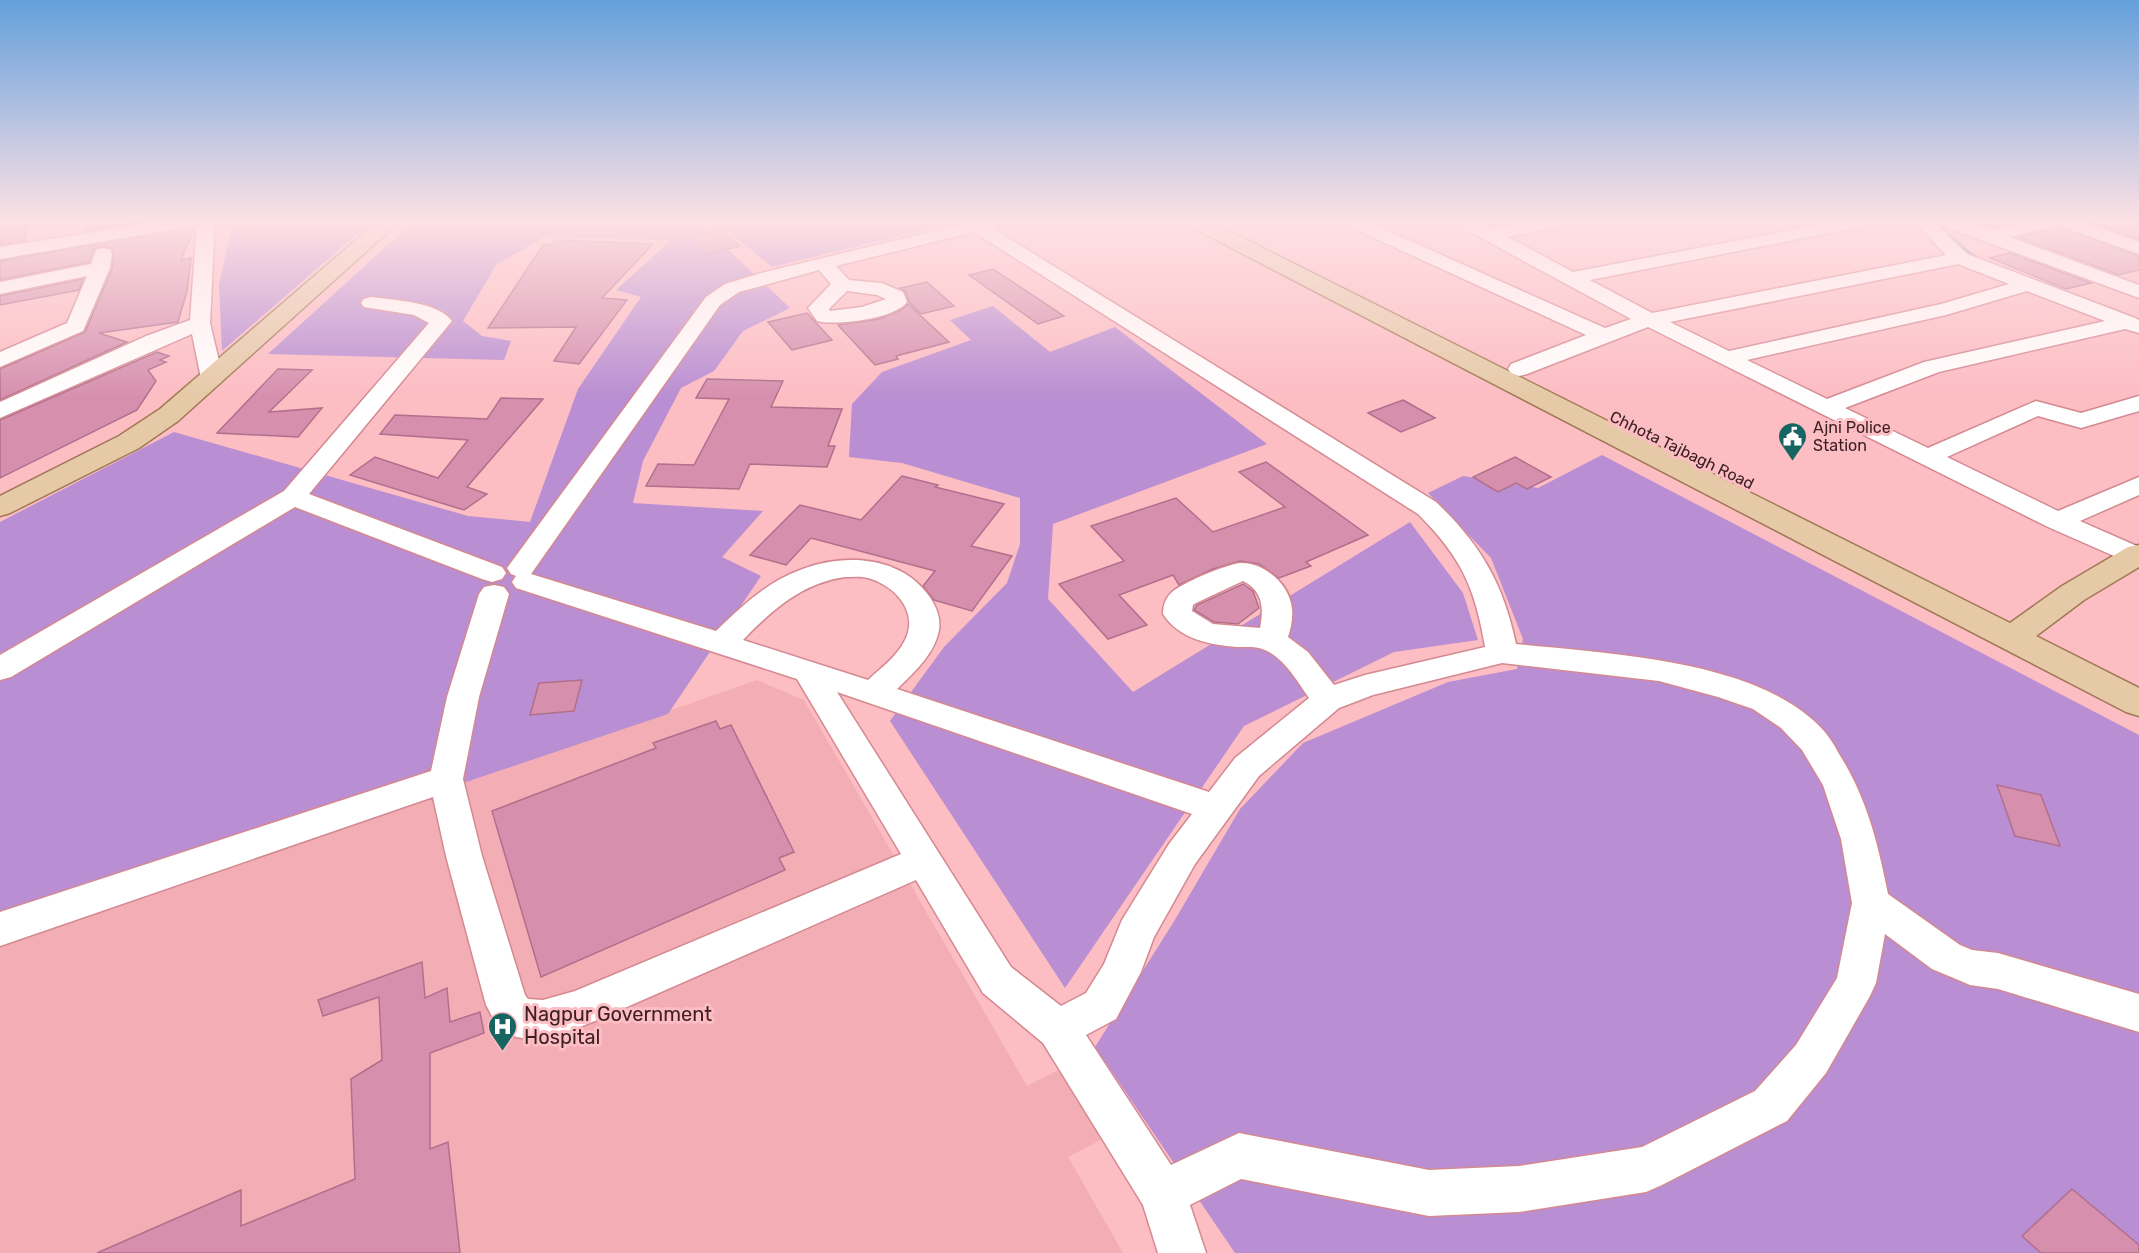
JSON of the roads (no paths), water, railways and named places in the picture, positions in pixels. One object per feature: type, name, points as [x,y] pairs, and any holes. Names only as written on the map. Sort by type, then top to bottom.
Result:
[{"type":"main road","points":[[0,507],[129,441],[169,415],[311,280]]},
{"type":"main road","points":[[0,496],[116,437],[212,375],[321,280]]},
{"type":"main road","points":[[1314,280],[2022,631],[2139,703]]},
{"type":"main road","name":"Chhota Tajbagh Road","points":[[1341,280],[1519,369],[2022,631],[2139,678]]},
{"type":"main road","points":[[2022,631],[2137,556]]},
{"type":"street","points":[[0,288],[38,280]]},
{"type":"street","points":[[0,360],[76,327],[95,280]]},
{"type":"street","points":[[203,280],[200,323],[212,375]]},
{"type":"street","points":[[761,280],[732,288],[713,301],[508,579],[463,697],[446,779],[464,856],[507,1005],[518,1018],[543,1019],[580,1008],[924,860]]},
{"type":"street","points":[[839,280],[843,285]]},
{"type":"street","points":[[1073,280],[1427,508],[1451,531],[1476,565],[1487,588],[1502,653]]},
{"type":"street","points":[[1483,280],[1604,335]]},
{"type":"street","points":[[1577,280],[1649,320],[2057,521],[2137,556]]},
{"type":"street","points":[[1519,369],[1604,335],[1649,320],[1847,280]]},
{"type":"street","points":[[2019,280],[2133,325]]},
{"type":"street","points":[[2109,280],[2139,292]]},
{"type":"street","points":[[1727,358],[1946,309],[2028,284]]},
{"type":"street","points":[[0,669],[293,497],[442,321],[419,310],[371,303]]},
{"type":"street","points":[[0,411],[154,341],[200,323]]},
{"type":"street","points":[[1826,407],[1932,367],[2133,325]]},
{"type":"street","points":[[1928,457],[2036,408],[2081,421],[2139,403]]},
{"type":"street","points":[[2057,521],[2139,485]]},
{"type":"street","points":[[293,497],[508,579],[722,643],[1216,808]]},
{"type":"street","points":[[722,643],[778,592],[798,580],[843,568],[860,567],[880,572],[899,580],[907,588],[923,609],[925,622],[923,636],[910,656],[873,694]]},
{"type":"street","points":[[1272,641],[1288,649],[1328,700]]},
{"type":"street","points":[[1058,1029],[1101,1006],[1121,972],[1136,932],[1182,854],[1247,767],[1328,700],[1365,686],[1502,653],[1659,669],[1764,701],[1793,720],[1814,741],[1840,784],[1859,839],[1871,903],[1856,983],[1811,1059],[1771,1106],[1646,1169],[1519,1189],[1429,1193],[1239,1156],[1163,1194]]},
{"type":"street","points":[[808,671],[997,980],[1058,1029],[1163,1194],[1182,1253]]},
{"type":"street","points":[[0,929],[446,779]]},
{"type":"street","points":[[1871,903],[1947,957],[1970,967],[1998,971],[2139,1013]]},
{"type":"place","name":"Ajni Police Station","points":[[1792,462]]},
{"type":"place","name":"Nagpur Government Hospital","points":[[503,1052]]}]
